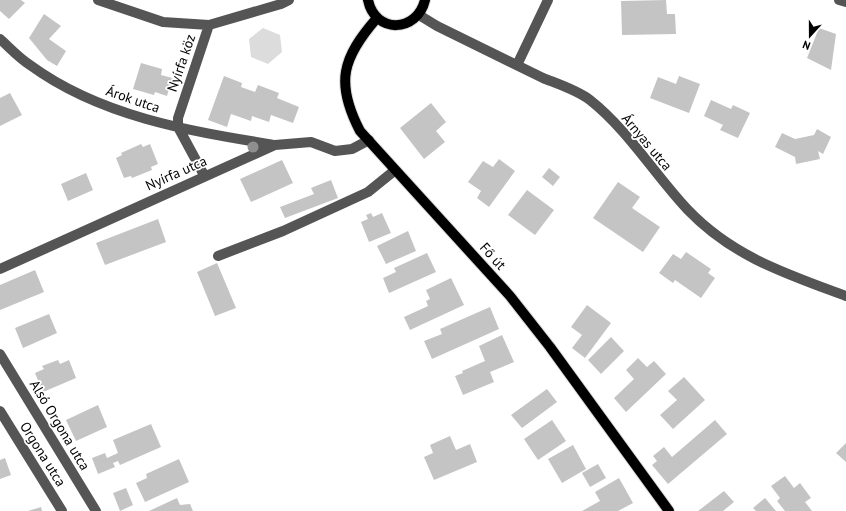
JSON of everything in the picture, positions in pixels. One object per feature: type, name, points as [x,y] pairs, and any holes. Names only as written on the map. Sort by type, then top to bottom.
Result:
[{"type":"main road","points":[[368,0],[370,7],[377,18],[388,24],[399,25],[410,22],[419,15],[425,0]]},
{"type":"main road","name":"Fő út","points":[[377,18],[360,37],[348,60],[344,84],[350,112],[360,131],[510,296],[550,347],[669,511]]},
{"type":"street","points":[[98,0],[163,22],[209,25],[281,4],[289,0]]},
{"type":"street","points":[[517,65],[548,0]]},
{"type":"street","points":[[839,0],[846,2]]},
{"type":"street","name":"Árnyas utca","points":[[419,15],[437,26],[589,99],[619,128],[689,211],[713,233],[741,253],[777,270],[846,296]]},
{"type":"street","name":"Nyírfa köz","points":[[178,127],[178,118],[181,106],[209,25]]},
{"type":"street","name":"Árok utca","points":[[0,39],[30,65],[68,88],[115,110],[178,127],[275,145]]},
{"type":"street","points":[[178,127],[204,175]]},
{"type":"street","name":"Nyírfa utca","points":[[0,269],[204,175],[275,145],[311,142],[336,151],[352,149],[369,140]]},
{"type":"street","points":[[218,256],[283,231],[368,192],[394,170]]},
{"type":"street","name":"Alsó Orgona utca","points":[[0,354],[96,511]]},
{"type":"street","name":"Orgona utca","points":[[0,411],[62,511]]},
{"type":"shaded area","points":[[263,28],[280,35],[282,52],[268,64],[251,57],[249,39]]},
{"type":"building","points":[[0,0],[21,0],[25,3],[9,19],[0,11]]},
{"type":"building","points":[[666,0],[667,14],[675,14],[676,34],[622,35],[621,1]]},
{"type":"building","points":[[44,14],[61,26],[49,39],[66,51],[57,66],[47,60],[29,38]]},
{"type":"building","points":[[819,28],[836,34],[831,70],[807,58]]},
{"type":"building","points":[[141,63],[162,69],[161,75],[172,78],[167,96],[155,92],[154,95],[133,89]]},
{"type":"building","points":[[224,76],[242,83],[241,87],[255,92],[258,85],[279,93],[277,98],[299,107],[293,123],[271,115],[269,122],[252,116],[251,121],[231,114],[227,127],[208,120]]},
{"type":"building","points":[[679,76],[700,84],[689,113],[650,98],[658,77],[676,84]]},
{"type":"building","points":[[10,93],[22,115],[0,126],[0,98]]},
{"type":"building","points":[[711,100],[731,109],[733,105],[750,113],[738,138],[720,130],[723,125],[704,116]]},
{"type":"building","points":[[431,103],[446,122],[436,131],[445,142],[424,159],[400,128]]},
{"type":"building","points":[[817,129],[831,137],[823,154],[818,151],[820,159],[796,164],[795,157],[775,147],[782,133],[795,139],[814,135]]},
{"type":"building","points":[[141,144],[143,147],[150,144],[158,164],[151,167],[152,170],[132,178],[131,176],[124,178],[116,158],[122,155],[121,153]]},
{"type":"building","points":[[499,159],[515,171],[489,207],[477,198],[481,191],[468,182],[483,161],[493,167]]},
{"type":"building","points":[[282,160],[293,183],[251,202],[240,179]]},
{"type":"building","points":[[549,168],[560,177],[553,186],[542,177]]},
{"type":"building","points":[[86,173],[93,190],[68,201],[61,184]]},
{"type":"building","points":[[331,180],[338,198],[285,218],[280,207],[314,194],[311,188]]},
{"type":"building","points":[[618,182],[640,197],[632,208],[660,227],[643,252],[593,218]]},
{"type":"building","points":[[527,190],[554,210],[535,235],[508,215]]},
{"type":"building","points":[[371,213],[373,217],[382,213],[391,233],[369,242],[361,222],[368,219],[366,215]]},
{"type":"building","points":[[158,219],[166,242],[105,265],[96,243]]},
{"type":"building","points":[[408,231],[416,251],[386,264],[377,246]]},
{"type":"building","points":[[686,252],[711,269],[708,273],[715,278],[701,298],[675,280],[673,283],[659,273],[673,254],[681,259]]},
{"type":"building","points":[[427,253],[436,272],[389,293],[383,278],[396,272],[394,268]]},
{"type":"building","points":[[217,263],[236,308],[215,316],[197,272]]},
{"type":"building","points":[[35,270],[44,292],[0,310],[0,285]]},
{"type":"building","points":[[451,278],[464,305],[410,330],[404,317],[428,306],[426,301],[430,299],[426,290]]},
{"type":"building","points":[[587,305],[611,323],[585,358],[572,348],[582,335],[571,327]]},
{"type":"building","points":[[490,307],[499,329],[432,359],[424,341],[442,334],[440,329]]},
{"type":"building","points":[[49,314],[57,333],[23,348],[15,328]]},
{"type":"building","points":[[502,335],[514,362],[490,372],[494,382],[463,395],[455,376],[463,373],[462,371],[485,361],[479,346]]},
{"type":"building","points":[[611,337],[624,351],[601,374],[588,360]]},
{"type":"building","points":[[638,358],[647,367],[654,361],[666,374],[626,412],[614,398],[634,379],[626,370]]},
{"type":"building","points":[[58,360],[60,364],[69,360],[76,378],[43,392],[35,373],[44,369],[42,366]]},
{"type":"building","points":[[684,377],[705,400],[673,429],[660,415],[677,400],[668,391]]},
{"type":"building","points":[[547,389],[557,402],[522,428],[511,415]]},
{"type":"building","points":[[98,405],[107,427],[76,441],[66,420]]},
{"type":"building","points":[[552,420],[566,441],[538,460],[524,439]]},
{"type":"building","points":[[715,420],[727,434],[668,484],[652,465],[657,461],[653,456],[664,447],[672,457]]},
{"type":"building","points":[[151,424],[161,447],[120,465],[118,461],[113,463],[115,467],[98,474],[92,458],[105,453],[107,458],[118,453],[113,440]]},
{"type":"building","points":[[450,436],[456,450],[470,444],[477,462],[434,480],[424,457],[433,453],[430,445]]},
{"type":"building","points":[[846,443],[846,462],[836,453]]},
{"type":"building","points":[[573,445],[586,469],[562,483],[548,459]]},
{"type":"building","points":[[5,458],[11,475],[0,479],[0,460]]},
{"type":"building","points":[[179,459],[189,482],[145,502],[136,483],[147,478],[146,474]]},
{"type":"building","points":[[598,464],[606,478],[590,487],[582,473]]},
{"type":"building","points":[[785,476],[794,488],[800,483],[811,498],[805,502],[812,511],[785,511],[777,501],[780,498],[771,486]]},
{"type":"building","points":[[619,478],[633,503],[618,511],[582,511],[600,501],[595,492]]},
{"type":"building","points":[[126,488],[133,505],[120,511],[113,493]]},
{"type":"building","points":[[724,491],[734,502],[723,511],[698,511]]},
{"type":"building","points":[[177,498],[180,505],[190,504],[193,511],[149,511]]},
{"type":"building","points":[[765,498],[776,511],[756,511],[753,508]]},
{"type":"building","points":[[41,507],[42,511],[28,511]]}]
